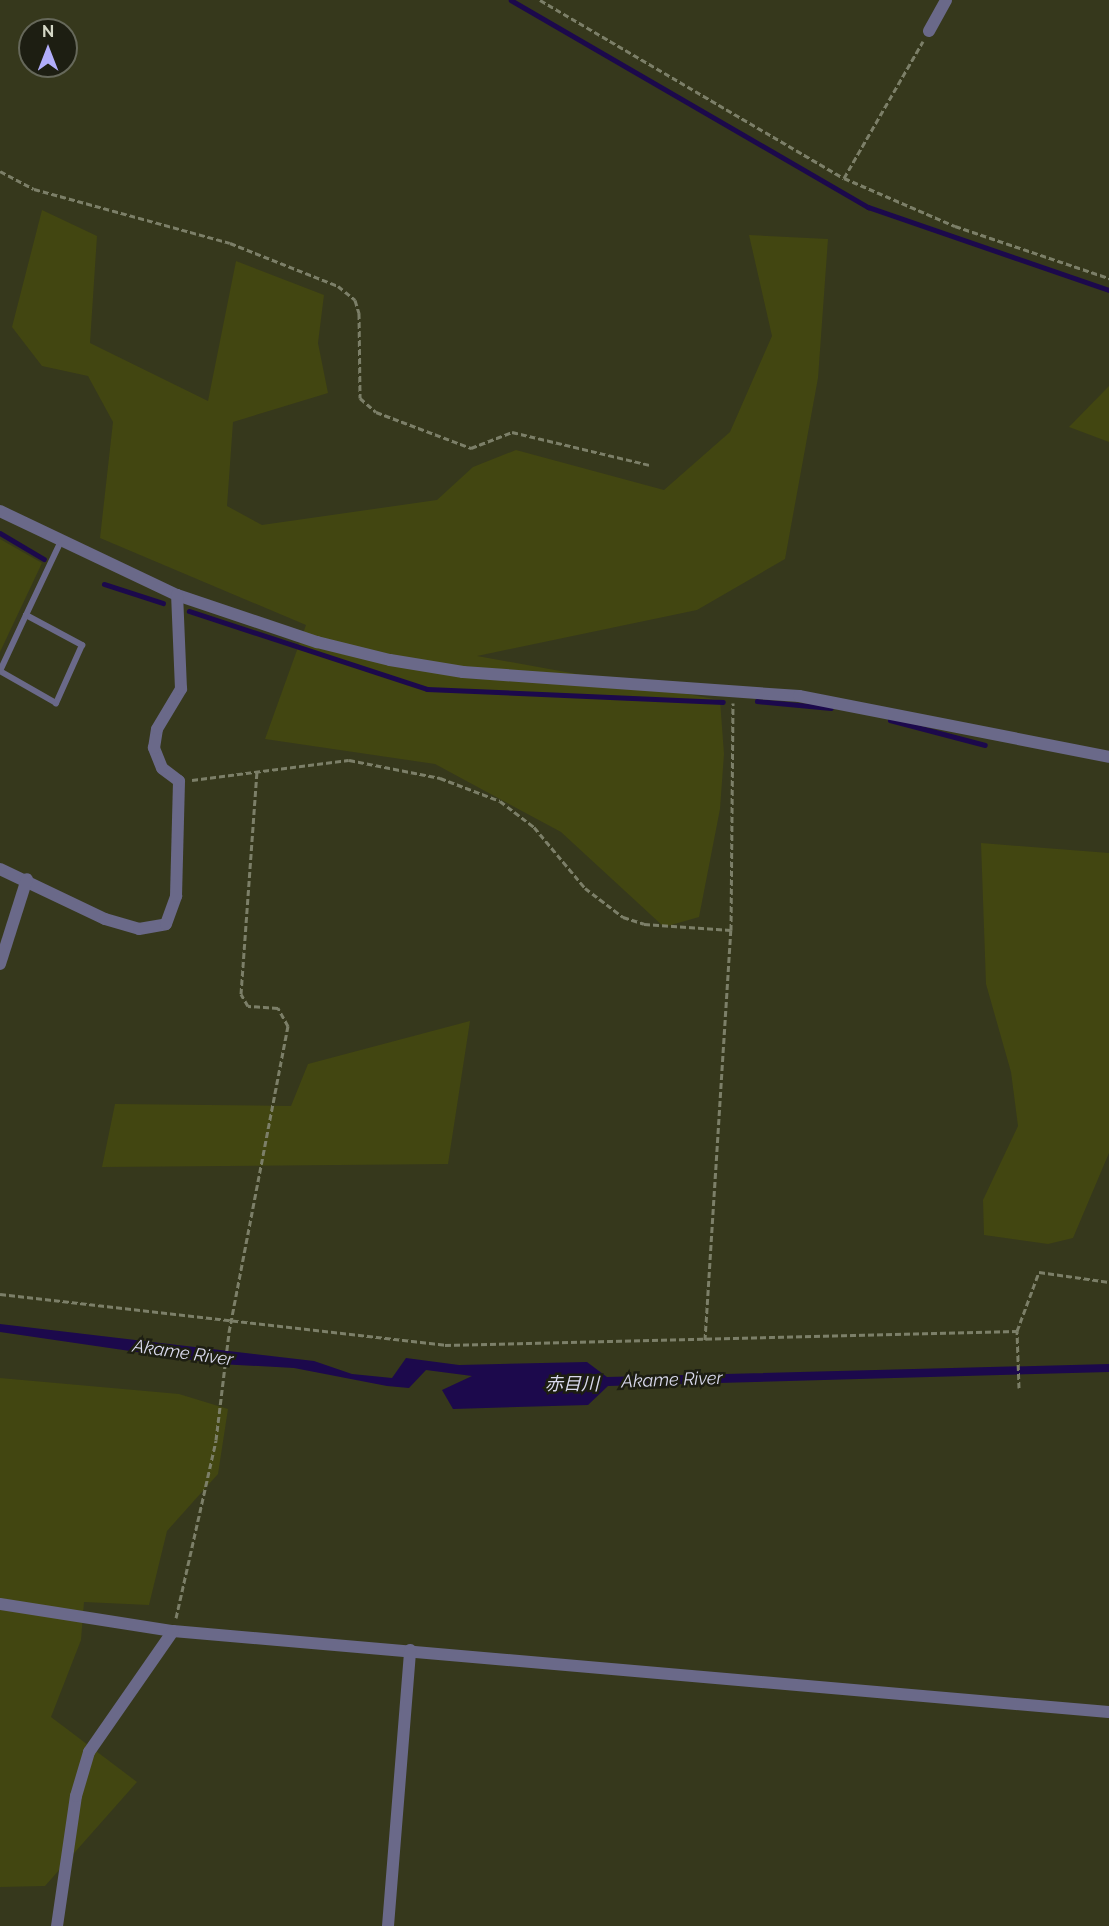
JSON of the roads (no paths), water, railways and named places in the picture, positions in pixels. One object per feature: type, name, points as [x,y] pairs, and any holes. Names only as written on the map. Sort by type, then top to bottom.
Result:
[{"type":"street","points":[[929,31],[946,0]]},
{"type":"street","points":[[0,511],[177,595],[317,642],[463,672],[733,689],[885,709],[1109,757]]},
{"type":"street","points":[[0,869],[27,879],[105,920],[139,929],[166,924],[176,896],[179,781],[162,768],[154,748],[157,729],[181,689],[177,595]]},
{"type":"street","points":[[0,964],[27,879]]},
{"type":"street","points":[[0,1604],[173,1631],[1109,1712]]},
{"type":"street","points":[[57,1926],[76,1796],[88,1752],[173,1631]]},
{"type":"street","points":[[388,1926],[410,1650]]},
{"type":"lane","points":[[26,615],[82,645],[56,703],[0,671],[26,615],[62,540]]},
{"type":"water","name":"赤目川","points":[[0,1324],[314,1361],[352,1374],[392,1378],[406,1358],[459,1365],[587,1362],[607,1377],[1109,1364],[1109,1372],[608,1386],[588,1405],[453,1409],[442,1390],[472,1376],[426,1370],[409,1388],[387,1386],[294,1368],[219,1364],[0,1332]]},
{"type":"waterway","points":[[511,0],[868,207],[1109,290]]},
{"type":"waterway","points":[[0,533],[44,559]]},
{"type":"waterway","points":[[104,584],[163,603]]},
{"type":"waterway","points":[[189,611],[427,689],[723,702]]},
{"type":"waterway","points":[[757,701],[831,708]]},
{"type":"waterway","points":[[890,720],[985,745]]},
{"type":"water label","name":"Akame River","points":[[183,1353]]},
{"type":"water label","name":"Akame River","points":[[672,1380]]}]
